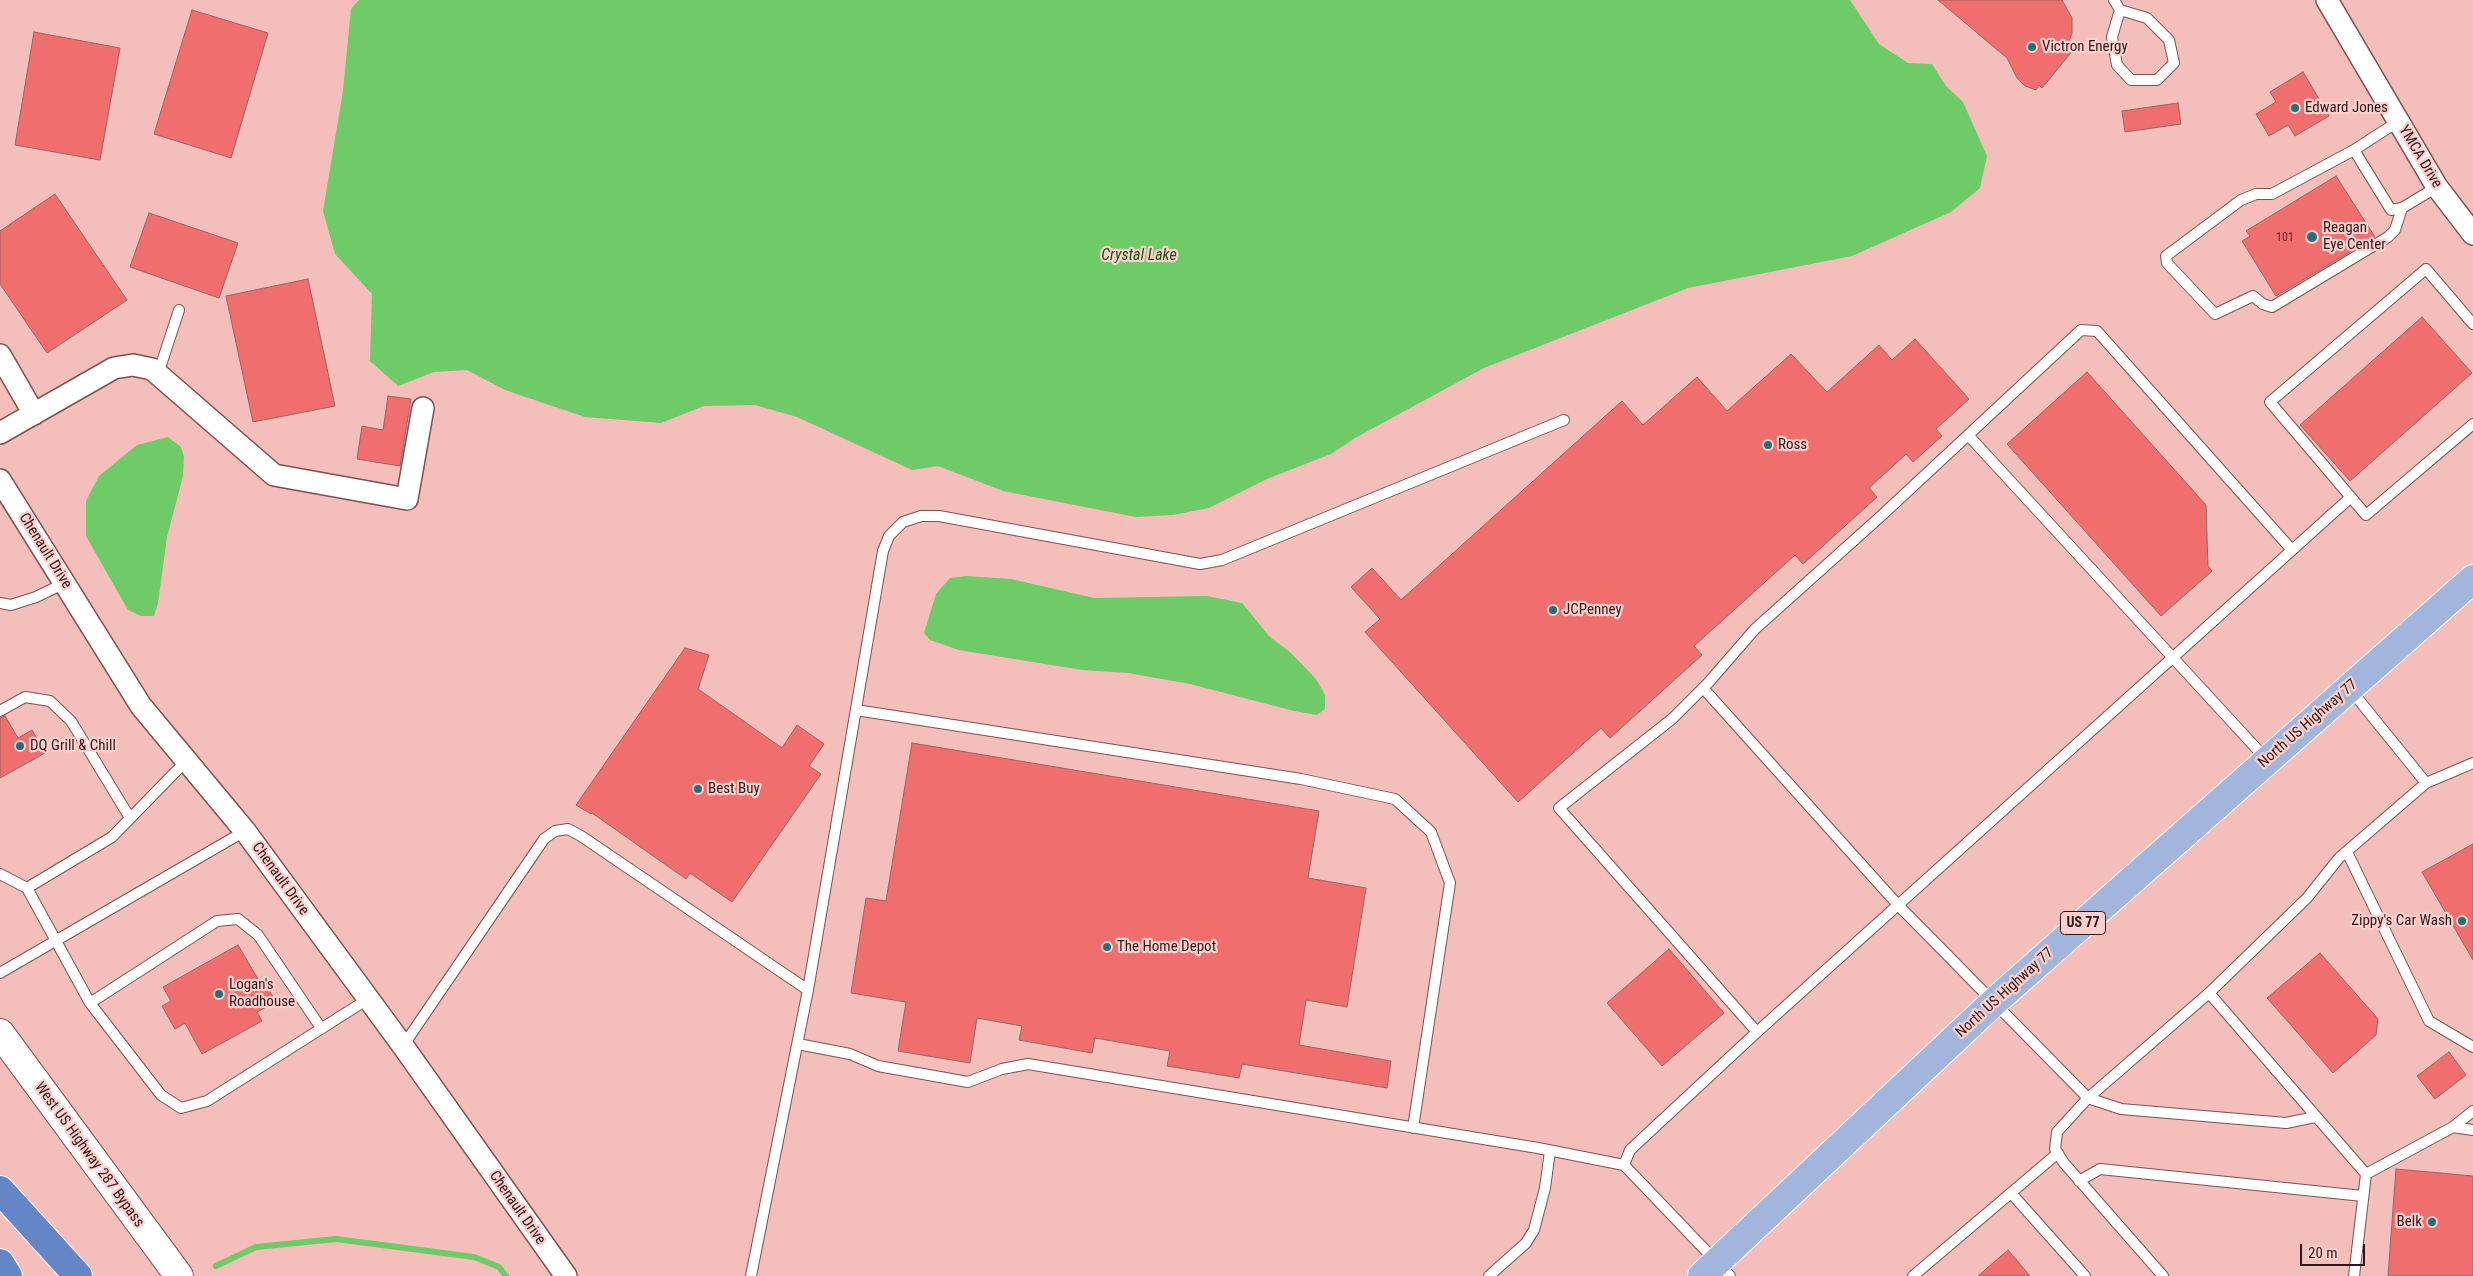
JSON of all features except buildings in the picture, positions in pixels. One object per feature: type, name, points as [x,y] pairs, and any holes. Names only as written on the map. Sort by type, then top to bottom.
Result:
[{"type":"highway","points":[[0,1190],[78,1276]]},
{"type":"highway","points":[[0,1263],[8,1276]]},
{"type":"main road","name":"North US Highway 77","points":[[1716,1271],[1994,1002],[2473,579]]},
{"type":"main road","name":"West US Highway 287 Bypass","points":[[0,1033],[179,1276]]},
{"type":"street","name":"YMCA Drive","points":[[2327,0],[2437,187],[2473,234]]},
{"type":"street","points":[[0,355],[34,414]]},
{"type":"street","points":[[0,433],[114,368],[133,365],[152,369],[274,475],[407,500],[424,408]]},
{"type":"street","name":"Chenault Drive","points":[[0,480],[142,706],[245,831],[403,1046],[566,1276]]},
{"type":"lane","points":[[2114,0],[2120,10],[2147,18],[2169,40],[2174,64],[2157,80],[2131,80],[2117,65],[2112,37],[2120,10]]},
{"type":"lane","points":[[2399,121],[2354,150],[2272,194],[2256,194],[2241,200],[2166,256],[2167,263],[2215,314],[2253,296],[2263,304],[2272,307],[2388,237],[2395,230],[2402,208]]},
{"type":"lane","points":[[2354,150],[2391,210],[2402,208],[2437,187]]},
{"type":"lane","points":[[2473,323],[2426,269],[2270,402],[2366,515],[2473,424]]},
{"type":"lane","points":[[158,374],[179,310]]},
{"type":"lane","points":[[1757,1032],[1559,808],[1581,788],[1657,732],[1703,688],[1755,629],[2081,330],[2097,331],[2292,550]]},
{"type":"lane","points":[[751,1276],[798,1044],[883,551],[889,536],[903,522],[922,516],[939,516],[1200,564],[1222,560],[1564,420]]},
{"type":"lane","points":[[1968,435],[2267,760]]},
{"type":"lane","points":[[1624,1165],[1630,1150],[1757,1032],[2351,497]]},
{"type":"lane","points":[[0,603],[11,605],[36,597],[65,583]]},
{"type":"lane","points":[[1703,688],[1898,906],[2088,1098],[2121,1109],[2140,1111],[2286,1122],[2315,1117]]},
{"type":"lane","points":[[2349,688],[2426,783]]},
{"type":"lane","points":[[0,711],[25,697],[50,701],[71,722],[130,818]]},
{"type":"lane","points":[[856,710],[1301,779],[1395,799],[1431,832],[1450,884],[1413,1128]]},
{"type":"lane","points":[[27,888],[112,837],[186,761]]},
{"type":"lane","points":[[2163,1276],[2079,1181],[2055,1149],[2057,1132],[2088,1098],[2208,993],[2307,898],[2347,852],[2426,783],[2473,763]]},
{"type":"lane","points":[[403,1046],[544,840],[555,831],[568,829],[808,990]]},
{"type":"lane","points":[[0,973],[245,831]]},
{"type":"lane","points":[[2347,852],[2429,1021],[2473,1047]]},
{"type":"lane","points":[[0,874],[27,888],[90,1003],[160,1095],[181,1108],[206,1101],[368,999]]},
{"type":"lane","points":[[90,1003],[217,921],[238,918],[258,935],[322,1028]]},
{"type":"lane","points":[[2208,993],[2366,1174],[2354,1276]]},
{"type":"lane","points":[[798,1044],[850,1054],[878,1066],[968,1082],[1002,1069],[1028,1064],[1624,1165],[1716,1271]]},
{"type":"lane","points":[[2366,1174],[2453,1126],[2473,1112]]},
{"type":"lane","points":[[2453,1126],[2473,1130]]},
{"type":"lane","points":[[1489,1276],[1526,1243],[1534,1230],[1545,1188],[1550,1151]]},
{"type":"lane","points":[[1913,1276],[2058,1153]]},
{"type":"lane","points":[[2079,1181],[2100,1169],[2363,1196]]},
{"type":"lane","points":[[2011,1193],[2085,1276]]},
{"type":"water","name":"Crystal Lake","points":[[359,0],[1850,0],[1879,44],[1908,63],[1932,64],[1946,86],[1963,102],[1987,156],[1980,188],[1951,212],[1852,256],[1688,288],[1484,368],[1355,438],[1331,454],[1267,479],[1209,508],[1173,515],[1136,517],[1003,491],[938,466],[912,470],[797,417],[755,405],[704,406],[661,423],[585,417],[505,390],[467,370],[434,372],[398,386],[370,361],[372,294],[335,254],[323,211],[343,91],[351,9]]},
{"type":"water","points":[[168,437],[181,447],[184,457],[183,476],[167,537],[158,603],[154,616],[141,616],[128,610],[86,536],[86,501],[99,476],[137,445]]},
{"type":"water","points":[[966,576],[1011,579],[1094,598],[1207,596],[1242,603],[1269,636],[1291,653],[1316,679],[1325,695],[1325,709],[1317,715],[1294,711],[1190,684],[1128,673],[1082,670],[959,650],[930,640],[924,633],[936,594],[950,578]]},
{"type":"waterway","points":[[216,1266],[256,1247],[336,1239],[474,1257],[499,1267],[506,1276]]},
{"type":"place","name":"Victron Energy","points":[[2032,47]]},
{"type":"place","name":"Edward Jones","points":[[2295,108]]},
{"type":"place","name":"Reagan Eye Center","points":[[2312,237]]},
{"type":"place","name":"Ross","points":[[1768,445]]},
{"type":"place","name":"JCPenney","points":[[1553,610]]},
{"type":"place","name":"DQ Grill & Chill","points":[[20,746]]},
{"type":"place","name":"Best Buy","points":[[698,789]]},
{"type":"place","name":"Zippy's Car Wash","points":[[2462,921]]},
{"type":"place","name":"The Home Depot","points":[[1107,947]]},
{"type":"place","name":"Logan's Roadhouse","points":[[219,994]]},
{"type":"place","name":"Belk","points":[[2432,1222]]}]
